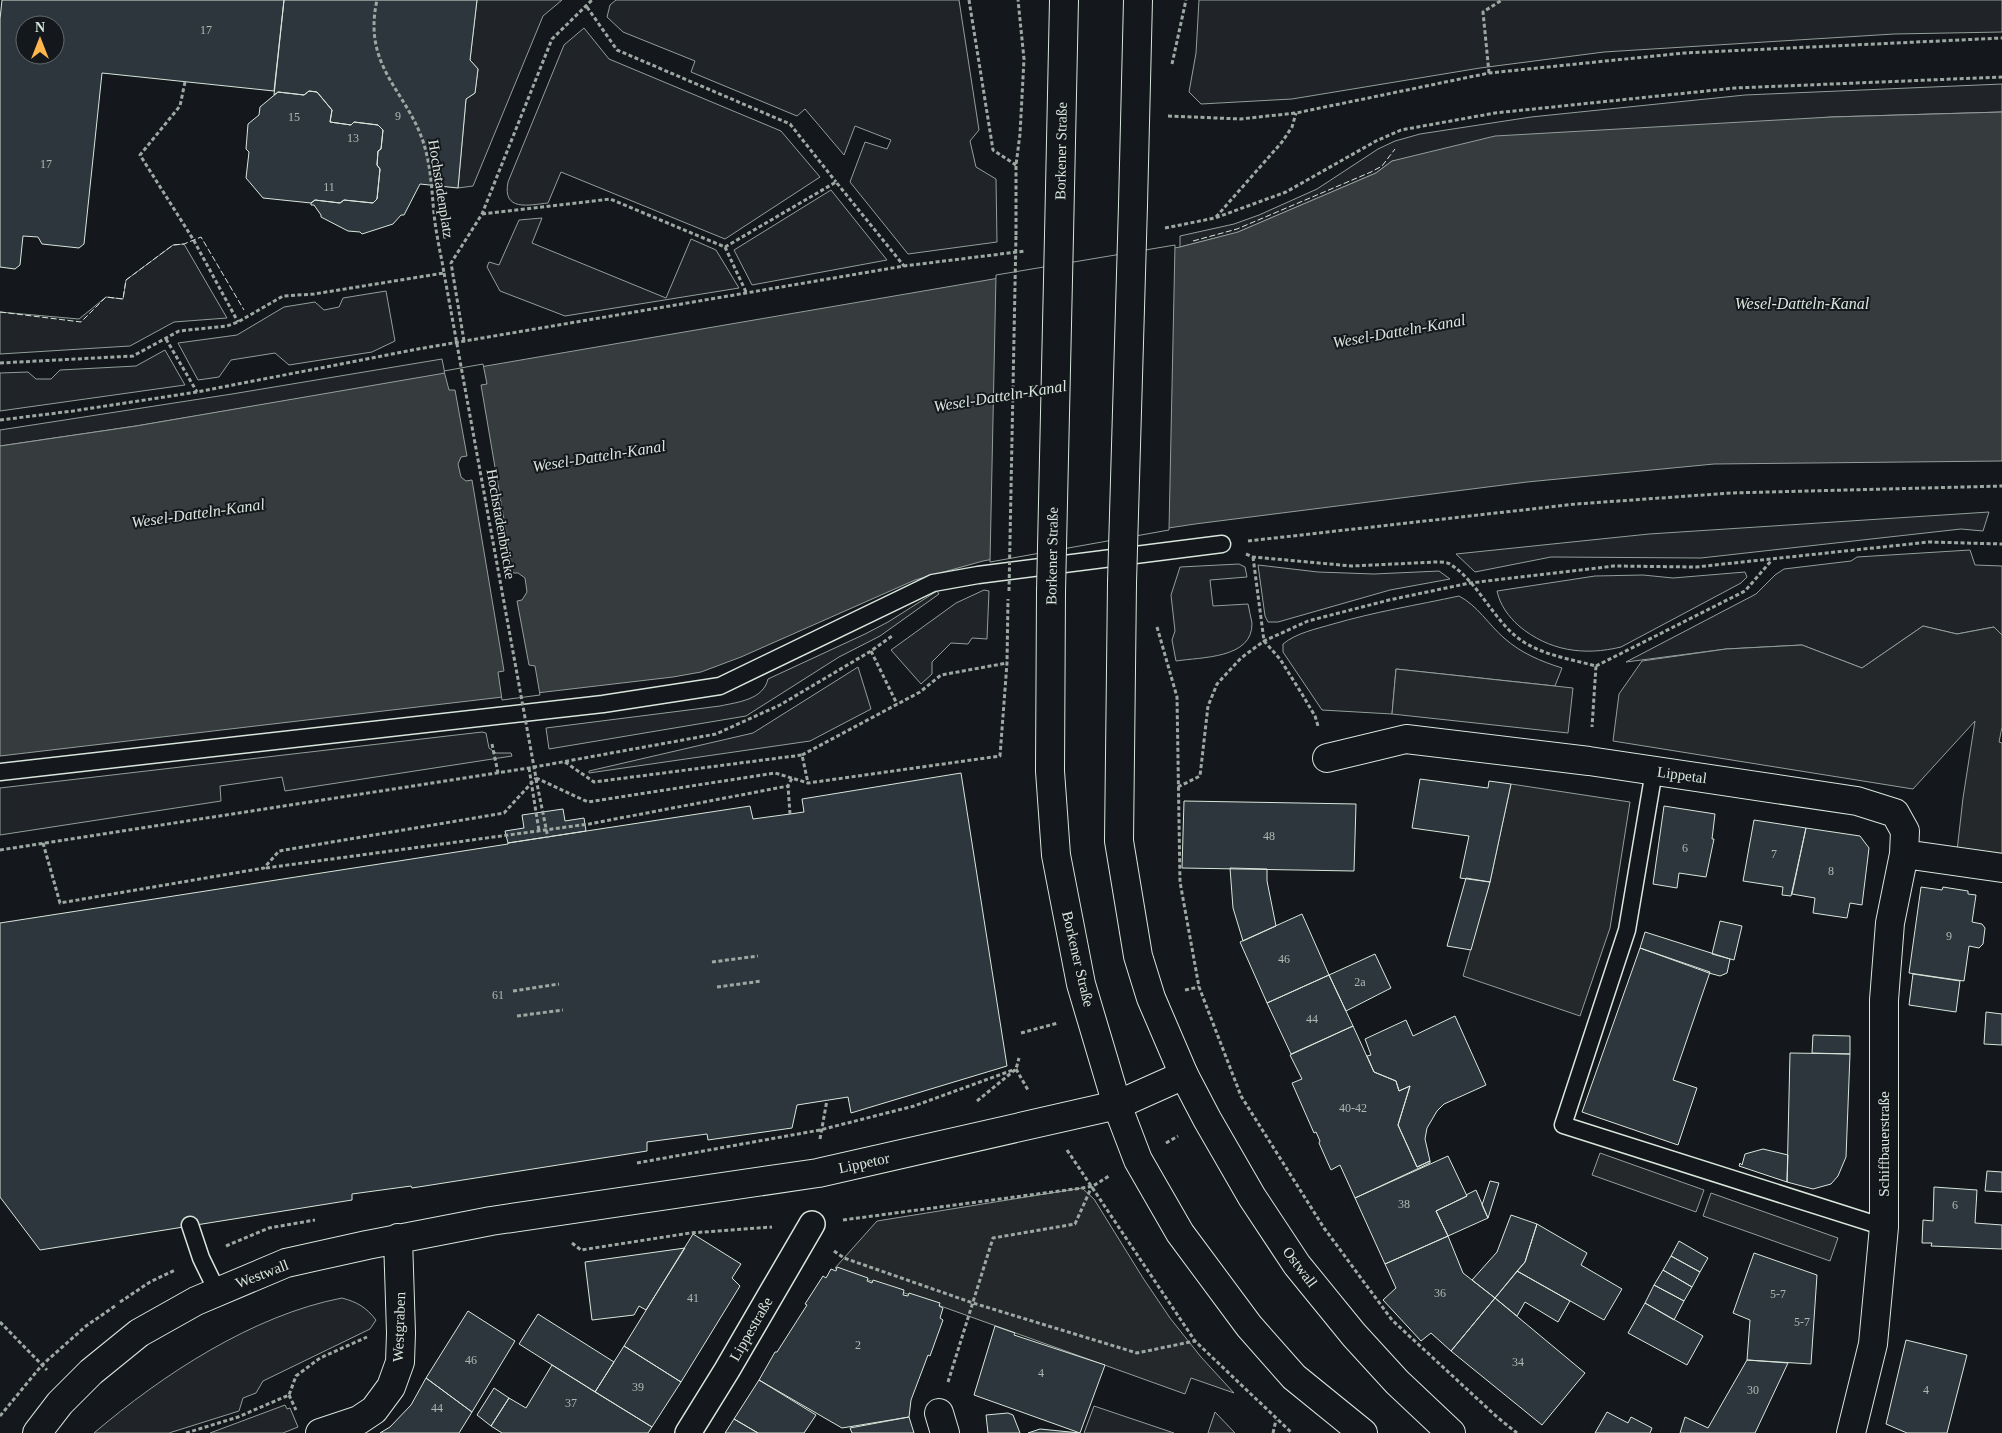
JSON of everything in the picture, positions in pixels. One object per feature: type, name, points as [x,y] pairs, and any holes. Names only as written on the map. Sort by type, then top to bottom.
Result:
[{"type":"main road","name":"Borkener Straße","points":[[1064,0],[1050,592],[1050,771],[1056,855],[1081,984],[1117,1105]]},
{"type":"main road","points":[[1138,0],[1122,583],[1119,841],[1138,956],[1151,998],[1184,1075]]},
{"type":"main road","name":"Lippetal","points":[[1327,758],[1406,739],[1590,761],[1857,801],[1896,813],[1905,831],[1904,854]]},
{"type":"main road","points":[[1904,854],[2002,868]]},
{"type":"main road","name":"Schiffbauerstraße","points":[[1851,1433],[1872,1344],[1884,1227],[1884,1000],[1890,923],[1904,854]]},
{"type":"main road","name":"Lippetor","points":[[536,1215],[818,1173],[1117,1105],[1184,1075]]},
{"type":"main road","name":"Ostwall","points":[[1184,1075],[1252,1197],[1297,1265],[1397,1382],[1451,1433]]},
{"type":"main road","points":[[1117,1105],[1138,1160],[1180,1233],[1249,1326],[1294,1376],[1363,1433]]},
{"type":"main road","name":"Westwall","points":[[37,1433],[60,1403],[91,1372],[139,1333],[217,1291],[286,1263],[398,1238],[536,1215]]},
{"type":"main road","name":"Westgraben","points":[[320,1433],[361,1427],[391,1387],[400,1362],[398,1238]]},
{"type":"street","name":"Lippestraße","points":[[688,1433],[812,1224]]},
{"type":"lane","points":[[0,772],[603,704],[720,686],[933,583],[978,575],[1222,544]]},
{"type":"lane","points":[[1654,771],[1627,930],[1563,1124],[1884,1227]]},
{"type":"lane","points":[[190,1225],[200,1258],[217,1291]]},
{"type":"path","name":"Hochstadenplatz","points":[[377,0],[374,13],[374,38],[380,61],[388,78],[421,133],[427,156],[436,235],[444,273]]},
{"type":"path","points":[[464,341],[451,263],[482,214],[552,39],[587,7],[592,0]]},
{"type":"path","points":[[969,0],[993,150],[1016,165]]},
{"type":"path","points":[[264,868],[280,851],[504,813],[536,778],[588,802],[775,772],[808,782],[1000,756],[1007,663],[1016,165],[1020,134],[1024,59],[1018,0]]},
{"type":"path","points":[[1489,73],[1482,12],[1502,0]]},
{"type":"path","points":[[587,7],[617,50],[790,124],[904,266]]},
{"type":"path","points":[[1165,115],[1240,118],[1296,113],[1489,73],[1684,54],[2002,38]]},
{"type":"path","points":[[1157,229],[1215,218],[1286,192],[1376,141],[1401,130],[1495,113],[1735,88],[2002,77]]},
{"type":"path","points":[[185,82],[180,106],[140,155],[193,239],[238,322]]},
{"type":"path","points":[[1215,218],[1282,142],[1292,127],[1296,113]]},
{"type":"path","points":[[726,247],[836,182]]},
{"type":"path","points":[[482,214],[610,198],[726,247],[746,292]]},
{"type":"path","points":[[0,420],[197,392],[418,349],[746,292],[904,266],[1032,250]]},
{"type":"path","points":[[0,362],[133,356],[179,331],[227,326],[238,322],[283,296],[314,294],[444,273]]},
{"type":"path","name":"Hochstadenbrücke","points":[[444,273],[548,838]]},
{"type":"path","points":[[166,339],[197,392]]},
{"type":"path","points":[[1222,544],[1576,504],[1731,493],[2002,486]]},
{"type":"path","points":[[1178,787],[1200,776],[1208,706],[1217,684],[1242,658],[1264,641],[1308,621],[1389,600],[1470,583],[1614,566],[1696,568],[1929,542],[2002,544]]},
{"type":"path","points":[[1222,544],[1253,557],[1352,566],[1449,563],[1470,583],[1502,622],[1526,644],[1559,657],[1596,666],[1745,591],[1771,560]]},
{"type":"path","points":[[1253,557],[1264,641],[1280,659],[1302,694]]},
{"type":"path","points":[[1158,619],[1158,628],[1177,697],[1180,882],[1199,987],[1241,1096],[1324,1228],[1392,1320],[1517,1433]]},
{"type":"path","points":[[871,651],[896,704]]},
{"type":"path","points":[[0,850],[564,762],[594,782],[802,755],[920,692],[941,675],[1007,663]]},
{"type":"path","points":[[1590,761],[1596,666]]},
{"type":"path","points":[[802,755],[808,782]]},
{"type":"path","points":[[529,768],[539,831]]},
{"type":"path","points":[[790,814],[788,786],[792,778]]},
{"type":"path","points":[[43,843],[60,903],[299,862],[589,824],[788,786]]},
{"type":"path","points":[[712,962],[758,956]]},
{"type":"path","points":[[716,987],[762,981]]},
{"type":"path","points":[[513,991],[559,984]]},
{"type":"path","points":[[518,1016],[563,1010]]},
{"type":"path","points":[[827,1100],[820,1130],[914,1106],[1016,1069],[1019,1058]]},
{"type":"path","points":[[1047,1122],[1195,1341],[1292,1433]]},
{"type":"path","points":[[942,1423],[973,1303],[993,1238],[1075,1224],[1092,1186]]},
{"type":"path","points":[[837,1255],[973,1303],[1137,1353],[1195,1341]]},
{"type":"path","points":[[0,1322],[69,1394]]},
{"type":"path","points":[[186,1433],[238,1416],[289,1395],[296,1376],[320,1358],[373,1334]]},
{"type":"path","points":[[289,1395],[297,1410]]},
{"type":"path","points":[[1273,1433],[1276,1419]]},
{"type":"shaded area","points":[[477,0],[562,0],[543,16],[473,186],[458,188],[466,99],[475,93],[478,69],[470,60]]},
{"type":"shaded area","points":[[616,0],[959,0],[979,130],[970,141],[976,167],[996,179],[997,242],[908,254],[850,182],[865,142],[887,149],[891,140],[855,126],[844,155],[805,109],[797,116],[691,72],[695,61],[623,32],[607,17],[610,5]]},
{"type":"shaded area","points":[[1199,0],[2002,0],[2002,32],[1894,34],[1604,52],[1480,68],[1292,99],[1201,104],[1189,92],[1196,53]]},
{"type":"shaded area","points":[[584,28],[609,59],[781,131],[820,177],[725,239],[561,172],[548,203],[525,205],[513,202],[507,192],[508,182],[564,45]]},
{"type":"shaded area","points":[[2002,84],[2002,112],[1831,117],[1392,161],[1376,173],[1236,233],[1180,247],[1180,236],[1234,224],[1259,215],[1317,189],[1378,149],[1395,141],[1420,134],[1531,117],[1745,95]]},
{"type":"shaded area","points":[[831,190],[887,260],[752,285],[734,250]]},
{"type":"shaded area","points":[[542,218],[532,243],[666,298],[691,239],[716,250],[739,288],[565,316],[500,291],[487,267],[489,262],[499,265],[519,220]]},
{"type":"shaded area","points":[[184,244],[227,318],[174,322],[130,346],[0,354],[0,312],[79,319],[106,297],[123,299],[126,280],[173,245]]},
{"type":"shaded area","points":[[386,291],[395,341],[372,352],[289,365],[275,353],[231,360],[219,377],[198,380],[178,343],[237,335],[284,307],[315,302],[324,310],[339,307],[343,298]]},
{"type":"shaded area","points":[[165,350],[185,385],[0,411],[0,373],[28,372],[36,379],[51,379],[60,370],[136,366]]},
{"type":"shaded area","points":[[442,359],[445,374],[136,426],[0,446],[0,430]]},
{"type":"shaded area","points":[[1989,512],[1983,531],[1961,529],[1701,558],[1551,557],[1475,572],[1456,554],[1649,534]]},
{"type":"shaded area","points":[[1970,550],[1975,565],[2002,566],[2002,635],[1994,627],[1957,634],[1923,626],[1862,668],[1802,645],[1726,649],[1626,662],[1756,594],[1775,575],[1784,569],[1851,561],[1857,557]]},
{"type":"shaded area","points":[[1239,564],[1245,567],[1247,577],[1210,580],[1213,606],[1248,604],[1252,623],[1250,635],[1244,644],[1224,654],[1176,661],[1172,640],[1175,631],[1171,595],[1180,567]]},
{"type":"shaded area","points":[[1258,565],[1318,572],[1374,574],[1439,571],[1450,579],[1390,590],[1278,622],[1268,622],[1265,616]]},
{"type":"shaded area","points":[[1745,572],[1747,577],[1741,583],[1621,647],[1594,651],[1580,651],[1555,646],[1530,634],[1508,614],[1502,606],[1497,591],[1595,576],[1643,575],[1673,578]]},
{"type":"shaded area","points":[[984,590],[989,591],[987,639],[972,638],[968,644],[951,643],[932,662],[932,674],[921,684],[891,650],[956,603]]},
{"type":"shaded area","points":[[937,591],[939,594],[880,636],[839,657],[746,716],[549,749],[546,728],[720,706],[749,699],[761,692],[768,679],[865,634]]},
{"type":"shaded area","points":[[1459,596],[1472,605],[1498,633],[1517,648],[1538,659],[1562,668],[1555,686],[1396,669],[1392,714],[1322,710],[1283,652],[1283,644],[1300,634],[1364,616]]},
{"type":"shaded area","points":[[1923,626],[1957,634],[1994,627],[2002,635],[2002,727],[1999,742],[2002,743],[2002,858],[1957,851],[1975,721],[1913,789],[1613,741],[1619,694],[1642,661],[1726,649],[1802,645],[1862,668]]},
{"type":"shaded area","points":[[858,667],[871,709],[810,741],[589,773],[589,771],[753,733]]},
{"type":"shaded area","points":[[1396,669],[1573,688],[1568,733],[1392,714]]},
{"type":"shaded area","points":[[486,733],[489,748],[496,753],[511,753],[512,756],[285,791],[282,777],[220,786],[221,801],[0,835],[0,788]]},
{"type":"shaded area","points":[[1511,784],[1630,802],[1610,928],[1580,1016],[1463,976],[1490,882]]},
{"type":"shaded area","points":[[1600,1153],[1704,1190],[1696,1212],[1592,1175]]},
{"type":"shaded area","points":[[1082,1188],[1094,1199],[1170,1318],[1201,1357],[1234,1393],[1191,1378],[1185,1394],[835,1268],[877,1221]]},
{"type":"shaded area","points":[[1711,1193],[1838,1238],[1830,1261],[1703,1216]]},
{"type":"shaded area","points":[[342,1298],[361,1306],[372,1315],[376,1320],[370,1329],[263,1381],[256,1393],[243,1398],[239,1411],[169,1433],[94,1433],[149,1390],[210,1350],[275,1318],[309,1306]]},
{"type":"shaded area","points":[[285,1405],[287,1409],[290,1408],[298,1427],[283,1433],[210,1433]]},
{"type":"shaded area","points":[[1094,1406],[1174,1433],[1084,1433]]},
{"type":"shaded area","points":[[1215,1412],[1235,1433],[1208,1433]]},
{"type":"water","name":"Wesel-Datteln-Kanal","points":[[2002,112],[2002,461],[1714,464],[1527,482],[1195,524],[983,561],[915,580],[741,657],[701,672],[673,677],[0,756],[0,446],[136,426],[1180,247],[1238,232],[1376,173],[1392,161],[1495,136],[1831,117]]},
{"type":"pier","points":[[1175,245],[1169,530],[990,562],[996,275]]},
{"type":"pier","points":[[483,364],[487,384],[481,385],[513,573],[518,573],[525,578],[527,592],[522,600],[517,601],[529,665],[535,666],[540,695],[502,700],[498,672],[504,671],[472,480],[466,481],[461,477],[458,464],[461,457],[467,456],[455,390],[449,390],[444,371]]},
{"type":"building","points":[[2,0],[284,0],[274,91],[102,73],[84,244],[79,248],[42,244],[38,237],[23,236],[20,265],[15,269],[0,267],[0,19]]},
{"type":"building","points":[[284,0],[477,0],[470,60],[478,69],[475,93],[466,99],[458,188],[420,184],[404,215],[401,215],[393,224],[362,234],[360,232],[348,231],[321,217],[314,205],[311,205],[315,200],[340,203],[344,200],[373,203],[377,199],[380,169],[377,165],[378,151],[381,149],[383,130],[378,125],[354,122],[351,125],[330,122],[332,110],[317,92],[309,91],[304,95],[278,92],[274,95]]},
{"type":"building","points":[[309,91],[317,92],[332,110],[330,122],[351,125],[354,122],[378,125],[383,130],[381,149],[378,151],[377,165],[380,169],[377,199],[373,203],[344,200],[340,203],[315,200],[311,203],[263,198],[246,178],[249,152],[246,149],[248,124],[259,115],[260,107],[278,92],[304,95]]},
{"type":"building","points":[[961,773],[1007,1066],[851,1113],[848,1097],[797,1105],[792,1128],[708,1140],[707,1134],[647,1142],[647,1151],[412,1188],[411,1186],[352,1194],[352,1200],[40,1250],[0,1197],[0,923],[750,806],[753,819],[804,812],[802,799]]},
{"type":"building","points":[[1420,779],[1488,788],[1489,781],[1511,784],[1490,882],[1460,878],[1469,836],[1412,828]]},
{"type":"building","points":[[1184,801],[1356,804],[1354,871],[1182,868]]},
{"type":"building","points":[[1664,806],[1715,814],[1712,839],[1714,839],[1706,877],[1679,873],[1677,888],[1653,884]]},
{"type":"building","points":[[563,809],[565,821],[584,818],[586,831],[508,843],[505,831],[524,828],[522,815]]},
{"type":"building","points":[[1754,820],[1806,828],[1791,896],[1782,895],[1783,887],[1743,881]]},
{"type":"building","points":[[1806,828],[1860,836],[1869,848],[1862,905],[1850,903],[1847,918],[1813,913],[1815,898],[1792,894]]},
{"type":"building","points":[[1230,868],[1267,869],[1267,881],[1276,926],[1243,941],[1233,908]]},
{"type":"building","points":[[1466,878],[1490,882],[1471,950],[1447,946]]},
{"type":"building","points":[[1921,887],[1942,890],[1943,887],[1968,891],[1968,894],[1976,895],[1972,922],[1982,924],[1985,928],[1983,944],[1979,948],[1969,946],[1964,981],[1909,973]]},
{"type":"building","points":[[1302,914],[1329,975],[1267,1003],[1240,942]]},
{"type":"building","points":[[1720,921],[1742,926],[1734,960],[1712,954]]},
{"type":"building","points":[[1645,932],[1730,959],[1727,973],[1720,976],[1709,973],[1640,948]]},
{"type":"building","points":[[1640,948],[1710,972],[1673,1080],[1697,1088],[1678,1145],[1582,1112]]},
{"type":"building","points":[[1375,954],[1391,988],[1346,1011],[1329,975]]},
{"type":"building","points":[[1913,974],[1960,981],[1956,1012],[1909,1005]]},
{"type":"building","points":[[1329,975],[1353,1026],[1291,1054],[1267,1003]]},
{"type":"building","points":[[1986,1012],[2002,1014],[2002,1045],[1984,1044]]},
{"type":"building","points":[[1455,1016],[1486,1085],[1444,1104],[1437,1111],[1427,1128],[1425,1139],[1430,1161],[1417,1167],[1398,1125],[1410,1086],[1399,1091],[1396,1081],[1374,1072],[1367,1056],[1371,1055],[1365,1039],[1406,1020],[1413,1036]]},
{"type":"building","points":[[1353,1026],[1374,1072],[1396,1081],[1399,1091],[1410,1086],[1398,1125],[1417,1167],[1430,1161],[1430,1163],[1355,1198],[1340,1165],[1331,1170],[1316,1132],[1314,1133],[1292,1083],[1302,1079],[1290,1055]]},
{"type":"building","points":[[1813,1035],[1850,1036],[1850,1054],[1812,1053]]},
{"type":"building","points":[[1790,1053],[1850,1054],[1846,1157],[1838,1176],[1831,1184],[1813,1189],[1787,1182]]},
{"type":"building","points":[[1763,1149],[1788,1155],[1787,1182],[1739,1166],[1740,1163],[1742,1165],[1745,1154]]},
{"type":"building","points":[[1448,1156],[1467,1196],[1436,1211],[1448,1236],[1385,1264],[1355,1198]]},
{"type":"building","points":[[1987,1171],[2002,1172],[2002,1192],[1985,1191]]},
{"type":"building","points":[[1490,1181],[1499,1183],[1488,1218],[1482,1205]]},
{"type":"building","points":[[1934,1187],[1977,1190],[1975,1223],[2002,1225],[2002,1249],[1931,1246],[1932,1243],[1922,1243],[1923,1220],[1933,1221]]},
{"type":"building","points":[[1476,1190],[1488,1218],[1448,1236],[1436,1211]]},
{"type":"building","points":[[1511,1215],[1537,1224],[1525,1262],[1495,1298],[1472,1280],[1497,1252]]},
{"type":"building","points":[[1537,1224],[1587,1253],[1581,1265],[1622,1289],[1604,1320],[1517,1271],[1525,1262]]},
{"type":"building","points":[[693,1234],[741,1264],[732,1278],[740,1286],[681,1382],[624,1346]]},
{"type":"building","points":[[1448,1236],[1463,1273],[1495,1298],[1451,1351],[1431,1333],[1421,1341],[1383,1300],[1396,1288],[1385,1264]]},
{"type":"building","points":[[1679,1241],[1708,1258],[1700,1272],[1671,1256]]},
{"type":"building","points":[[685,1248],[646,1310],[639,1306],[634,1315],[592,1320],[585,1262]]},
{"type":"building","points":[[1754,1253],[1817,1275],[1811,1364],[1747,1360],[1750,1320],[1733,1313]]},
{"type":"building","points":[[1671,1256],[1700,1272],[1692,1287],[1663,1270]]},
{"type":"building","points":[[837,1267],[868,1278],[867,1281],[872,1283],[873,1280],[904,1290],[903,1295],[908,1296],[909,1293],[940,1303],[939,1306],[943,1308],[940,1318],[943,1320],[911,1400],[909,1417],[842,1428],[759,1380],[775,1352],[777,1352],[807,1305],[805,1304],[823,1276],[826,1278],[831,1269],[836,1271]]},
{"type":"building","points":[[1663,1270],[1692,1287],[1684,1301],[1654,1285]]},
{"type":"building","points":[[1517,1271],[1570,1301],[1558,1322],[1525,1302],[1517,1316],[1495,1298]]},
{"type":"building","points":[[1654,1285],[1684,1301],[1674,1320],[1645,1303]]},
{"type":"building","points":[[1495,1298],[1585,1373],[1542,1425],[1451,1351]]},
{"type":"building","points":[[1645,1303],[1703,1336],[1687,1365],[1628,1333]]},
{"type":"building","points":[[468,1311],[515,1341],[472,1412],[426,1378]]},
{"type":"building","points":[[538,1314],[614,1362],[595,1392],[519,1344]]},
{"type":"building","points":[[995,1326],[1015,1333],[1014,1335],[1105,1365],[1080,1433],[974,1395]]},
{"type":"building","points":[[1906,1340],[1967,1355],[1947,1433],[1907,1433],[1886,1424]]},
{"type":"building","points":[[624,1346],[681,1382],[652,1427],[595,1392]]},
{"type":"building","points":[[1747,1360],[1788,1363],[1755,1433],[1680,1433],[1685,1417],[1708,1428]]},
{"type":"building","points":[[552,1365],[652,1427],[648,1433],[502,1433],[491,1426],[509,1398],[526,1408]]},
{"type":"building","points":[[426,1378],[472,1412],[459,1433],[380,1433],[390,1427],[411,1405]]},
{"type":"building","points":[[759,1380],[816,1415],[804,1433],[758,1433],[734,1419]]},
{"type":"building","points":[[494,1388],[509,1398],[491,1426],[477,1415]]},
{"type":"building","points":[[1607,1412],[1628,1423],[1631,1417],[1652,1428],[1650,1433],[1595,1433]]},
{"type":"building","points":[[1008,1413],[1013,1415],[1020,1433],[988,1433],[986,1415]]},
{"type":"building","points":[[909,1417],[914,1433],[852,1433],[850,1428]]},
{"type":"building","points":[[734,1419],[758,1433],[725,1433]]},
{"type":"building","points":[[1040,1429],[1080,1433],[1028,1433]]},
{"type":"fence","points":[[1193,241],[1237,229],[1371,172],[1382,166],[1395,149]]},
{"type":"fence","points":[[0,312],[81,322],[106,297],[123,299],[126,280],[173,245],[184,244],[201,237],[244,310]]}]
